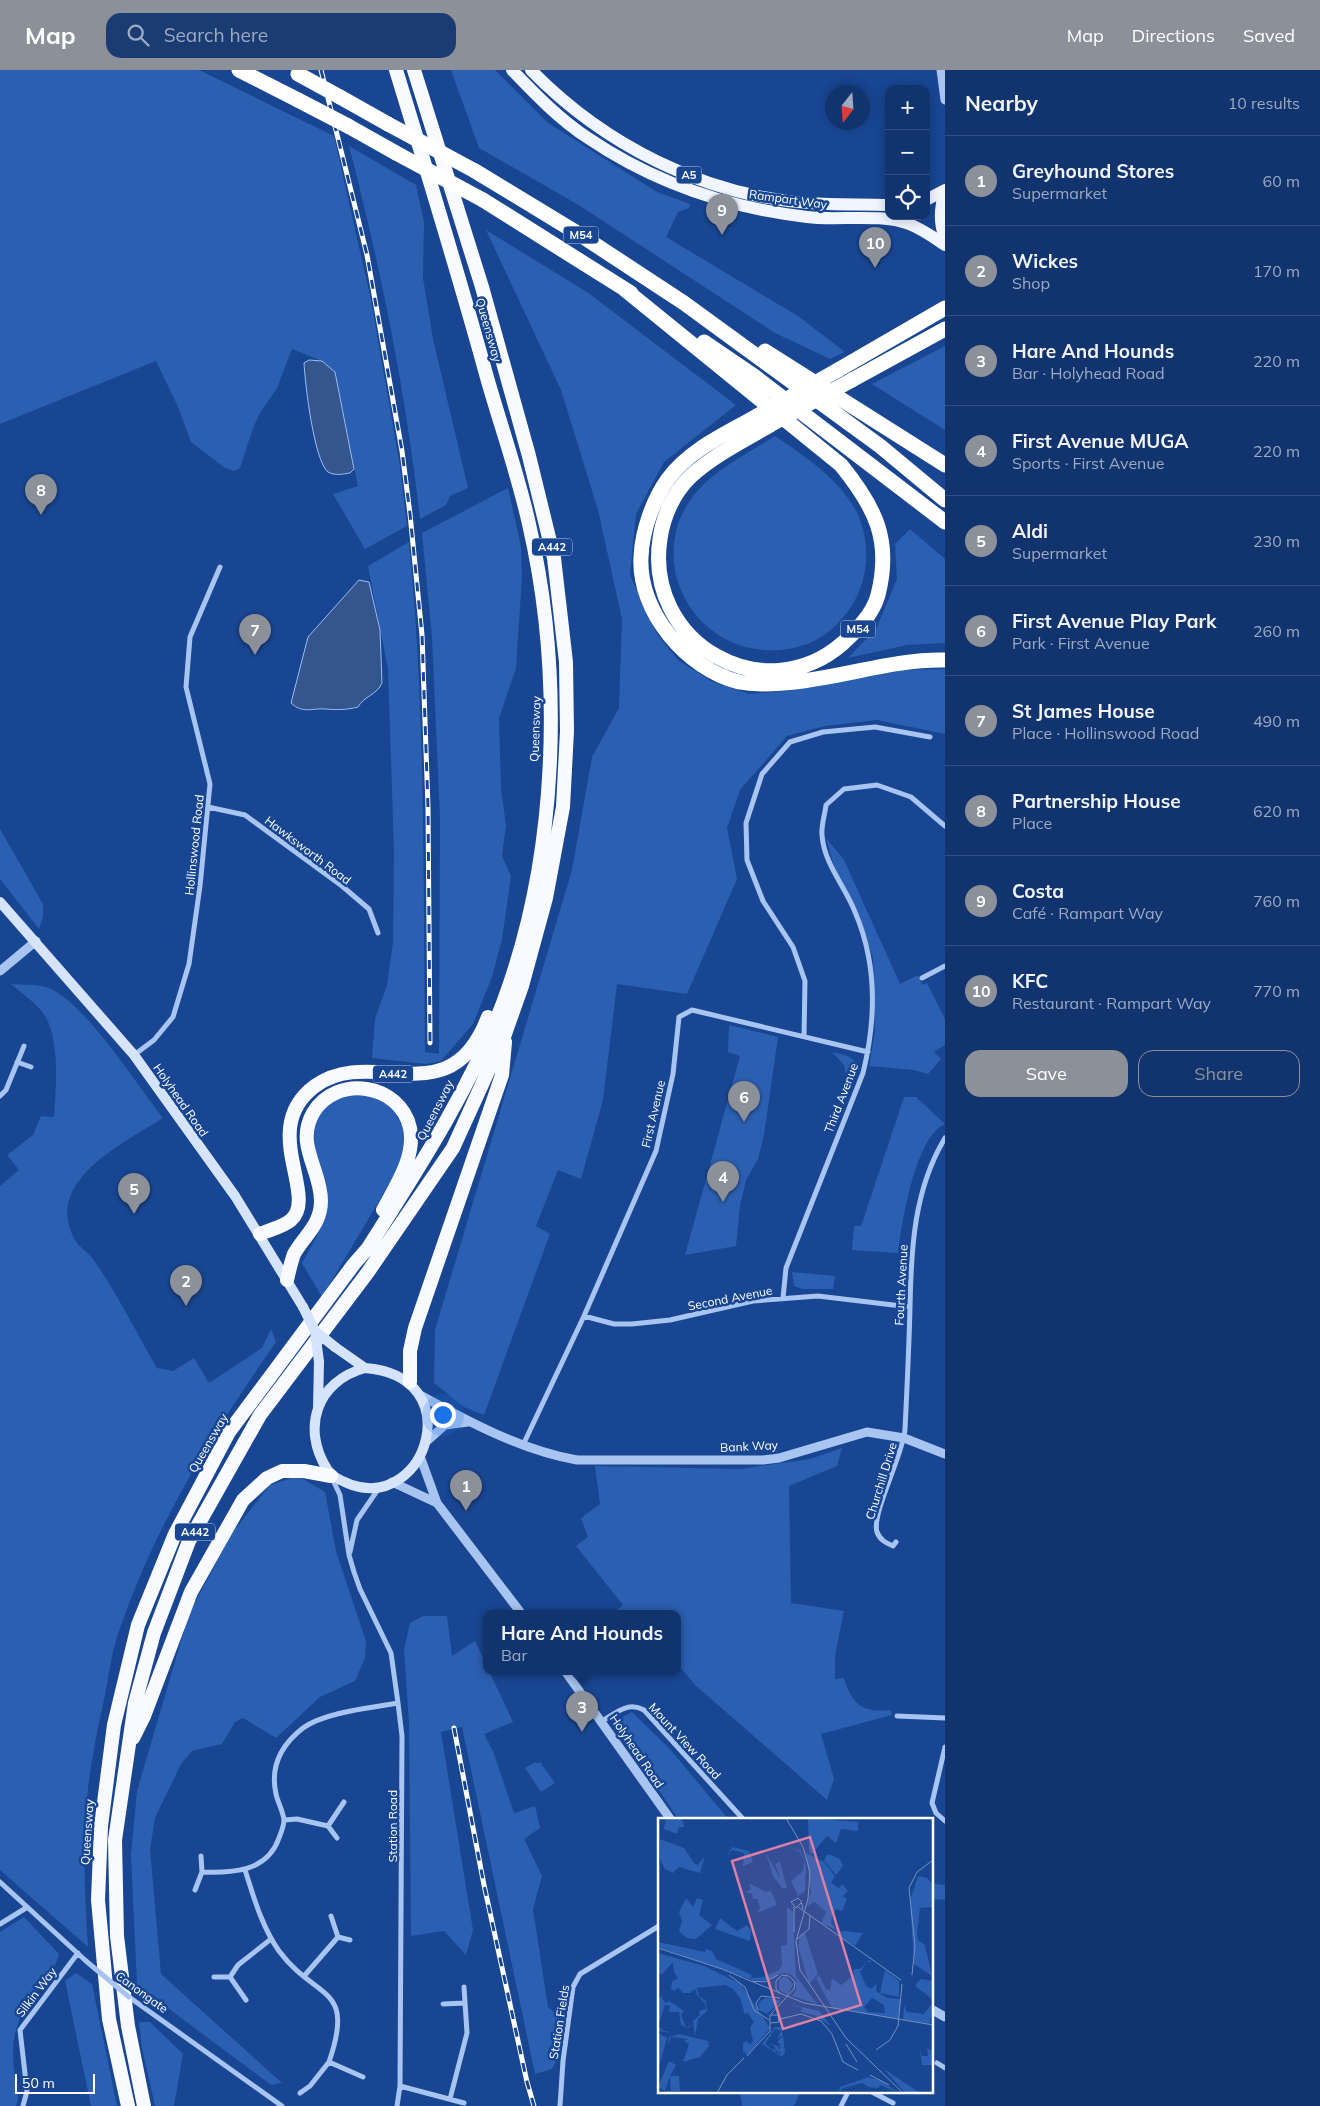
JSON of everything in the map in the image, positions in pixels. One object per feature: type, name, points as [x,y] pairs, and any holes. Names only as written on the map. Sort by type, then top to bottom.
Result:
[{"type":"highway","name":"M54","points":[[239,70],[348,126],[482,200],[623,288],[754,376],[945,522]]},
{"type":"highway","name":"Queensway","points":[[128,2106],[109,2018],[98,1900],[101,1826],[114,1725],[138,1625],[175,1534],[229,1432],[354,1264],[368,1248],[439,1137],[502,1003],[526,924],[546,805],[551,729],[551,670],[540,580],[529,522],[456,268],[396,70]]},
{"type":"highway","name":"Queensway","points":[[144,2106],[128,2026],[117,1936],[115,1840],[126,1752],[135,1703],[154,1634],[189,1541],[260,1415],[368,1272],[453,1148],[505,1034],[522,986],[556,857],[563,806],[566,759],[566,662],[554,558],[530,456],[482,287],[414,70]]},
{"type":"highway","name":"M54","points":[[293,72],[476,171],[582,236],[684,303],[880,446],[945,500]]},
{"type":"highway","name":"M54","points":[[623,288],[840,464],[862,490],[877,518],[883,542],[883,574],[875,604],[856,632],[834,651],[805,665],[774,670],[726,662],[692,641],[675,620],[663,594],[657,556],[662,525],[674,497],[690,477],[713,458],[770,425],[852,380],[945,329]]},
{"type":"highway","name":"M54","points":[[684,303],[756,345],[945,465]]},
{"type":"highway","points":[[945,308],[757,416],[713,439],[687,459],[669,478],[661,491],[646,530],[641,557],[647,596],[662,624],[680,647],[705,668],[738,682],[760,685],[814,681],[895,664],[945,660]]},
{"type":"highway","name":"A442","points":[[260,1234],[291,1220],[296,1213],[298,1192],[289,1148],[289,1128],[299,1104],[306,1094],[315,1086],[341,1073],[354,1071],[412,1075],[425,1074],[447,1068],[458,1060],[467,1051],[487,1020],[514,944],[526,924]]},
{"type":"highway","name":"A442","points":[[415,1388],[410,1351],[415,1328],[502,1074],[505,1034]]},
{"type":"highway","name":"A442","points":[[286,1280],[294,1254],[308,1238],[318,1216],[321,1203],[320,1193],[306,1148],[308,1125],[319,1104],[330,1094],[353,1088],[367,1088],[386,1096],[400,1108],[410,1128],[410,1145],[398,1182],[354,1264]]},
{"type":"highway","name":"A442","points":[[126,1752],[144,1716],[191,1592],[243,1500],[267,1478],[282,1471],[304,1471],[331,1476]]},
{"type":"main road","name":"Rampart Way","points":[[512,70],[564,120],[587,138],[645,171],[682,187],[740,206],[792,215],[907,223],[925,231],[945,244]]},
{"type":"main road","name":"Rampart Way","points":[[531,70],[558,97],[594,125],[656,161],[692,176],[776,199],[808,203],[885,205]]},
{"type":"main road","points":[[930,198],[945,191]]},
{"type":"main road","points":[[945,191],[941,211],[942,229],[945,238]]},
{"type":"main road","name":"Holyhead Road","points":[[0,902],[134,1055],[260,1234],[315,1331],[318,1362],[318,1409]]},
{"type":"main road","name":"Holyhead Road","points":[[315,1331],[365,1368]]},
{"type":"main road","points":[[365,1368],[395,1374],[415,1388],[428,1420],[426,1442],[420,1456],[402,1478],[380,1488],[358,1487],[331,1476],[317,1454],[315,1423],[318,1409],[328,1391],[342,1378],[352,1372],[365,1368]]},
{"type":"street","points":[[941,70],[945,100]]},
{"type":"street","name":"Hollinswood Road","points":[[134,1055],[154,1040],[173,1017],[189,964],[200,886],[210,784],[186,687],[190,638],[220,567]]},
{"type":"street","points":[[804,1037],[805,981],[793,946],[763,901],[746,860],[746,822],[762,774],[790,742],[823,732],[875,727],[930,737]]},
{"type":"street","name":"Third Avenue","points":[[782,1298],[786,1268],[862,1073],[868,1052],[873,1003],[868,950],[855,912],[832,869],[822,835],[826,805],[844,789],[877,786],[911,797],[945,826]]},
{"type":"street","name":"Hawksworth Road","points":[[208,807],[245,815],[342,886],[369,910],[378,933]]},
{"type":"street","points":[[0,971],[36,941]]},
{"type":"street","points":[[922,978],[945,966]]},
{"type":"street","name":"First Avenue","points":[[523,1445],[584,1316],[656,1151],[673,1074],[679,1017],[692,1010],[868,1052]]},
{"type":"street","points":[[0,1096],[6,1090],[24,1046]]},
{"type":"street","points":[[18,1062],[31,1068]]},
{"type":"street","name":"Fourth Avenue","points":[[904,1438],[913,1234],[921,1193],[936,1152],[945,1138]]},
{"type":"street","name":"Second Avenue","points":[[584,1316],[614,1324],[632,1324],[670,1320],[753,1301],[818,1296],[848,1298],[910,1307]]},
{"type":"street","name":"Bank Way","points":[[415,1388],[468,1422],[547,1455],[577,1460],[763,1460],[779,1458],[867,1432],[904,1438],[945,1454]]},
{"type":"street","points":[[426,1442],[445,1425],[468,1422]]},
{"type":"street","name":"Churchill Drive","points":[[896,1542],[893,1546],[883,1541],[876,1530],[878,1516],[904,1438]]},
{"type":"street","points":[[420,1456],[437,1503],[519,1610]]},
{"type":"street","name":"Station Road","points":[[331,1476],[340,1495],[349,1555],[360,1589],[391,1653],[402,1736],[400,2086],[397,2106]]},
{"type":"street","points":[[392,1483],[437,1503]]},
{"type":"street","name":"Station Road","points":[[349,1555],[356,1520],[380,1488]]},
{"type":"street","name":"Holyhead Road","points":[[568,1675],[670,1818]]},
{"type":"street","points":[[202,1872],[229,1873],[245,1870],[257,1864],[276,1846],[284,1820],[276,1796],[274,1771],[280,1755],[290,1741],[304,1728],[318,1720],[398,1702]]},
{"type":"street","name":"Mount View Road","points":[[602,1722],[627,1706],[636,1706],[644,1710],[742,1818]]},
{"type":"street","points":[[897,1716],[945,1718]]},
{"type":"street","points":[[945,1747],[932,1803],[936,1813],[945,1821]]},
{"type":"street","points":[[328,1826],[344,1802]]},
{"type":"street","points":[[284,1820],[297,1819],[328,1826],[337,1838]]},
{"type":"street","points":[[195,1890],[202,1872],[202,1856]]},
{"type":"street","points":[[245,1870],[260,1917],[271,1939],[288,1961],[332,1999],[336,2009],[338,2032],[329,2062],[310,2086],[300,2093]]},
{"type":"street","name":"Canongate","points":[[0,1882],[26,1908],[129,1997],[282,2106]]},
{"type":"street","points":[[0,1924],[26,1908]]},
{"type":"street","points":[[331,1916],[338,1937]]},
{"type":"street","name":"Station Fields","points":[[560,2106],[563,2061],[573,1987],[580,1974],[658,1927]]},
{"type":"street","points":[[305,1975],[338,1937]]},
{"type":"street","points":[[338,1937],[350,1940]]},
{"type":"street","points":[[230,1977],[238,1965],[271,1939]]},
{"type":"street","name":"Silkin Way","points":[[23,2106],[27,2091],[20,2030],[78,1953]]},
{"type":"street","points":[[214,1977],[230,1977]]},
{"type":"street","points":[[230,1977],[246,2000]]},
{"type":"street","points":[[450,2099],[467,2033],[464,1987]]},
{"type":"street","points":[[443,2004],[465,2003]]},
{"type":"street","points":[[932,2010],[945,2017]]},
{"type":"street","points":[[329,2062],[363,2077]]},
{"type":"street","points":[[937,2063],[945,2068]]},
{"type":"street","points":[[400,2086],[464,2103]]},
{"type":"street","points":[[841,2106],[847,2094]]},
{"type":"street","points":[[876,2094],[893,2103]]},
{"type":"shaded area","points":[[0,70],[199,70],[334,136],[371,300],[400,466],[407,526],[365,549],[333,494],[358,486],[335,372],[322,361],[292,349],[277,388],[260,413],[253,428],[240,468],[234,471],[225,468],[191,442],[178,407],[156,361],[0,424]]},
{"type":"shaded area","points":[[451,70],[495,70],[548,123],[657,192],[690,204],[689,208],[678,212],[666,237],[798,316],[845,352],[830,359],[775,333],[577,204],[479,148]]},
{"type":"shaded area","points":[[349,146],[416,185],[424,223],[423,278],[433,339],[468,488],[450,496],[446,505],[420,519],[400,378],[372,238]]},
{"type":"shaded area","points":[[486,230],[587,292],[736,405],[664,462],[636,514],[630,575],[657,634],[678,660],[711,681],[749,694],[787,691],[902,670],[945,669],[945,734],[877,720],[825,726],[787,736],[740,790],[727,828],[737,879],[687,994],[617,984],[603,1100],[581,1179],[558,1170],[536,1226],[550,1234],[484,1415],[464,1407],[434,1383],[435,1330],[572,870],[592,757],[619,708],[622,619],[598,510],[561,390]]},
{"type":"shaded area","points":[[945,346],[945,430],[872,384]]},
{"type":"shaded area","points":[[309,360],[322,361],[335,372],[354,469],[350,473],[336,474],[328,472],[318,453],[308,403],[304,363]]},
{"type":"shaded area","points":[[775,436],[812,462],[842,491],[854,507],[862,526],[866,547],[865,571],[861,588],[844,617],[827,633],[814,641],[794,648],[780,650],[748,648],[721,636],[699,618],[683,594],[675,568],[675,539],[684,511],[703,485],[729,465]]},
{"type":"shaded area","points":[[508,488],[521,546],[522,577],[516,668],[499,718],[501,788],[506,826],[502,856],[511,876],[502,939],[492,977],[473,1024],[441,1061],[426,1064],[372,1058],[375,1019],[387,985],[393,942],[394,854],[388,669],[368,566],[409,542],[421,733],[425,1052],[439,1054],[440,817],[432,638],[422,533]]},
{"type":"shaded area","points":[[910,529],[945,559],[945,643],[907,645],[848,658],[876,629],[897,579],[895,544]]},
{"type":"shaded area","points":[[359,580],[369,582],[380,630],[382,683],[358,707],[338,710],[307,710],[299,708],[291,703],[308,637]]},
{"type":"shaded area","points":[[0,829],[43,904],[43,917],[39,929],[0,879]]},
{"type":"shaded area","points":[[826,838],[844,860],[900,984],[918,975],[922,985],[927,983],[945,1019],[945,1045],[934,1052],[941,1059],[928,1074],[914,1070],[869,1066],[875,1032],[873,958],[859,915],[834,866]]},
{"type":"shaded area","points":[[11,984],[36,985],[49,988],[79,1010],[110,1047],[163,1118],[128,1139],[92,1166],[78,1182],[69,1200],[68,1219],[75,1240],[91,1256],[102,1272],[157,1368],[173,1371],[194,1358],[209,1383],[262,1348],[271,1329],[276,1342],[228,1413],[184,1487],[145,1564],[115,1644],[93,1756],[87,1798],[85,1896],[88,1947],[0,1870],[0,1186],[19,1170],[7,1155],[33,1135],[41,1116],[54,1117],[56,1079],[55,1051],[50,1026],[38,1007]]},
{"type":"shaded area","points":[[729,1025],[778,1037],[764,1135],[758,1159],[746,1180],[740,1206],[736,1246],[685,1255],[740,1056],[728,1052]]},
{"type":"shaded area","points":[[832,1052],[848,1056],[855,1061],[852,1078],[846,1076],[844,1065]]},
{"type":"shaded area","points":[[347,1094],[368,1094],[390,1104],[404,1129],[405,1150],[395,1174],[322,1297],[302,1263],[322,1223],[317,1161],[311,1134],[316,1118],[326,1105]]},
{"type":"shaded area","points":[[904,1097],[916,1097],[945,1124],[935,1132],[926,1145],[918,1163],[907,1202],[898,1253],[852,1250],[854,1226],[861,1226]]},
{"type":"shaded area","points":[[792,1272],[835,1276],[833,1289],[803,1289],[794,1286]]},
{"type":"shaded area","points":[[842,1448],[837,1466],[789,1486],[791,1603],[844,1611],[835,1656],[835,1679],[844,1678],[851,1695],[860,1705],[873,1710],[891,1710],[892,1715],[821,1734],[834,1779],[827,1800],[695,1685],[681,1668],[681,1610],[617,1610],[623,1605],[576,1546],[588,1537],[581,1518],[600,1504],[595,1466],[740,1469],[810,1459]]},
{"type":"shaded area","points":[[298,1476],[325,1492],[336,1551],[366,1641],[365,1658],[355,1681],[320,1697],[276,1738],[243,1718],[235,1722],[222,1744],[192,1751],[181,1764],[155,1818],[150,1849],[161,1974],[282,2083],[271,2085],[137,1985],[131,1855],[137,1791],[189,1614],[232,1533],[270,1485]]},
{"type":"shaded area","points":[[423,1616],[447,1616],[452,1656],[475,1641],[483,1658],[483,1675],[491,1675],[513,1722],[484,1734],[493,1751],[514,1813],[535,1806],[540,1828],[524,1839],[542,1876],[533,1909],[548,2007],[562,2018],[560,2053],[552,2069],[535,2074],[462,1727],[441,1732],[473,1930],[466,1955],[444,1931],[411,1936],[409,1723],[404,1649],[410,1623]]},
{"type":"shaded area","points":[[632,1712],[670,1749],[727,1818],[678,1818],[613,1722]]},
{"type":"shaded area","points":[[536,1762],[537,1764],[540,1762],[555,1783],[541,1792],[525,1768]]},
{"type":"shaded area","points":[[932,1883],[945,1885],[945,1900],[932,1899]]},
{"type":"shaded area","points":[[24,1917],[59,1954],[52,1970],[26,2008],[15,2032],[13,2055],[18,2099],[16,2106],[0,2106],[0,1932]]},
{"type":"shaded area","points":[[76,1973],[92,1984],[117,2106],[91,2106],[65,1981]]},
{"type":"shaded area","points":[[139,2022],[150,2022],[183,2054],[174,2106],[155,2106],[142,2048]]},
{"type":"shaded area","points":[[740,2094],[799,2094],[794,2106],[742,2106]]},
{"type":"railway","points":[[321,70],[367,255],[402,451],[410,514],[422,635],[428,807],[430,1043]]},
{"type":"railway","points":[[454,1728],[484,1885],[527,2082],[534,2106]]},
{"type":"place","name":"Costa","points":[[722,235]]},
{"type":"place","name":"KFC","points":[[875,268]]},
{"type":"place","name":"Partnership House","points":[[41,515]]},
{"type":"place","name":"St James House","points":[[255,655]]},
{"type":"place","name":"First Avenue Play Park","points":[[744,1122]]},
{"type":"place","name":"First Avenue MUGA","points":[[723,1202]]},
{"type":"place","name":"Aldi","points":[[134,1214]]},
{"type":"place","name":"Wickes","points":[[186,1306]]},
{"type":"place","name":"Greyhound Stores","points":[[466,1511]]},
{"type":"place","name":"Hare And Hounds","points":[[582,1732]]}]
